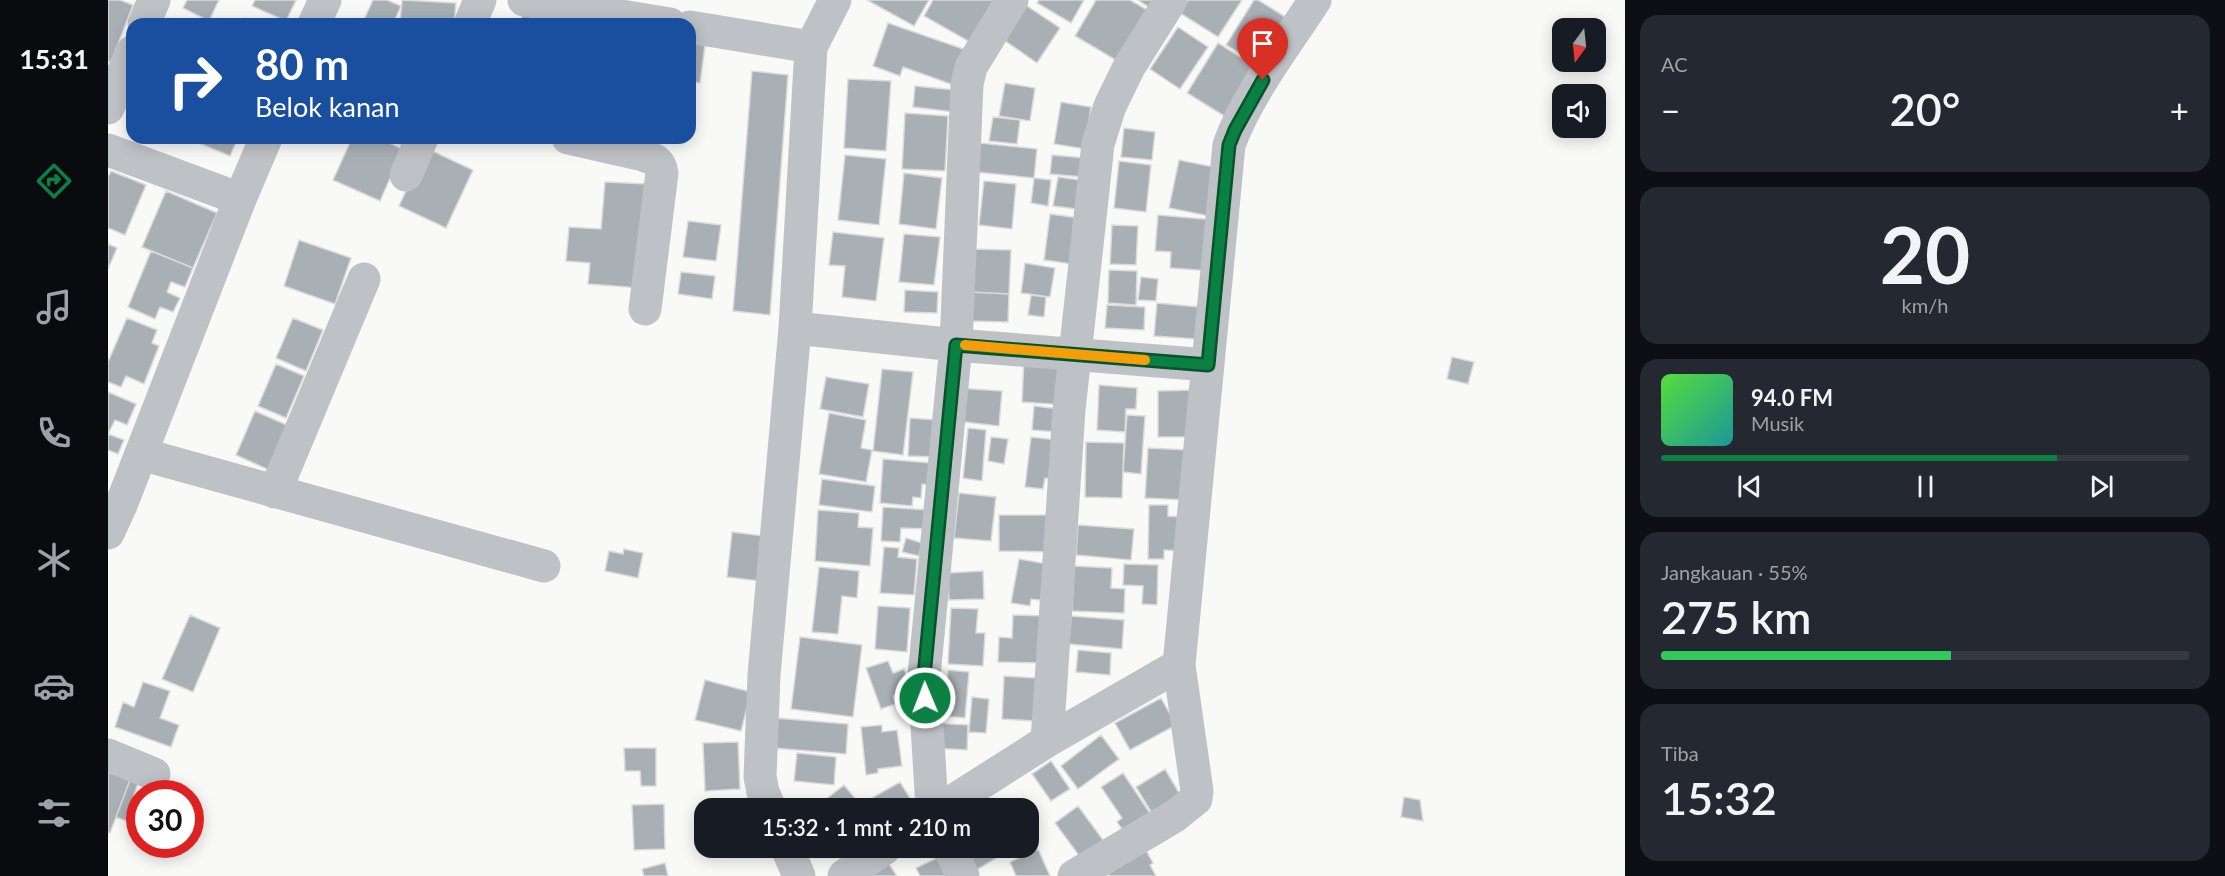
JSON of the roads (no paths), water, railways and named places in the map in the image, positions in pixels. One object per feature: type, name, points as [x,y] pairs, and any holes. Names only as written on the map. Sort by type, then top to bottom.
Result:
[{"type":"street","points":[[146,18],[154,0]]},
{"type":"street","points":[[317,18],[325,0]]},
{"type":"street","points":[[472,18],[480,0]]},
{"type":"street","points":[[524,0],[634,18]]},
{"type":"street","points":[[765,798],[759,777],[764,675],[795,328],[811,47],[835,0]]},
{"type":"street","points":[[931,798],[924,676],[956,345],[967,84],[971,67],[1012,0]]},
{"type":"street","points":[[1047,741],[1068,418],[1098,144],[1110,106],[1124,77],[1172,0]]},
{"type":"street","points":[[1074,876],[1175,816],[1196,799],[1197,791],[1179,665],[1229,145],[1263,80],[1315,0]]},
{"type":"street","points":[[696,28],[811,47]]},
{"type":"street","points":[[108,108],[126,66]]},
{"type":"street","points":[[112,515],[141,454],[263,144]]},
{"type":"street","points":[[406,175],[419,144]]},
{"type":"street","points":[[594,144],[643,155],[655,160],[661,166],[645,309]]},
{"type":"street","points":[[108,150],[240,199]]},
{"type":"street","points":[[275,492],[364,279]]},
{"type":"street","points":[[795,328],[956,345],[1208,365]]},
{"type":"street","points":[[141,454],[544,566]]},
{"type":"street","points":[[958,798],[1047,741],[1179,665]]},
{"type":"street","points":[[108,755],[154,774]]},
{"type":"street","points":[[791,858],[799,876]]},
{"type":"street","points":[[844,876],[870,858]]},
{"type":"street","points":[[954,858],[963,876]]}]
